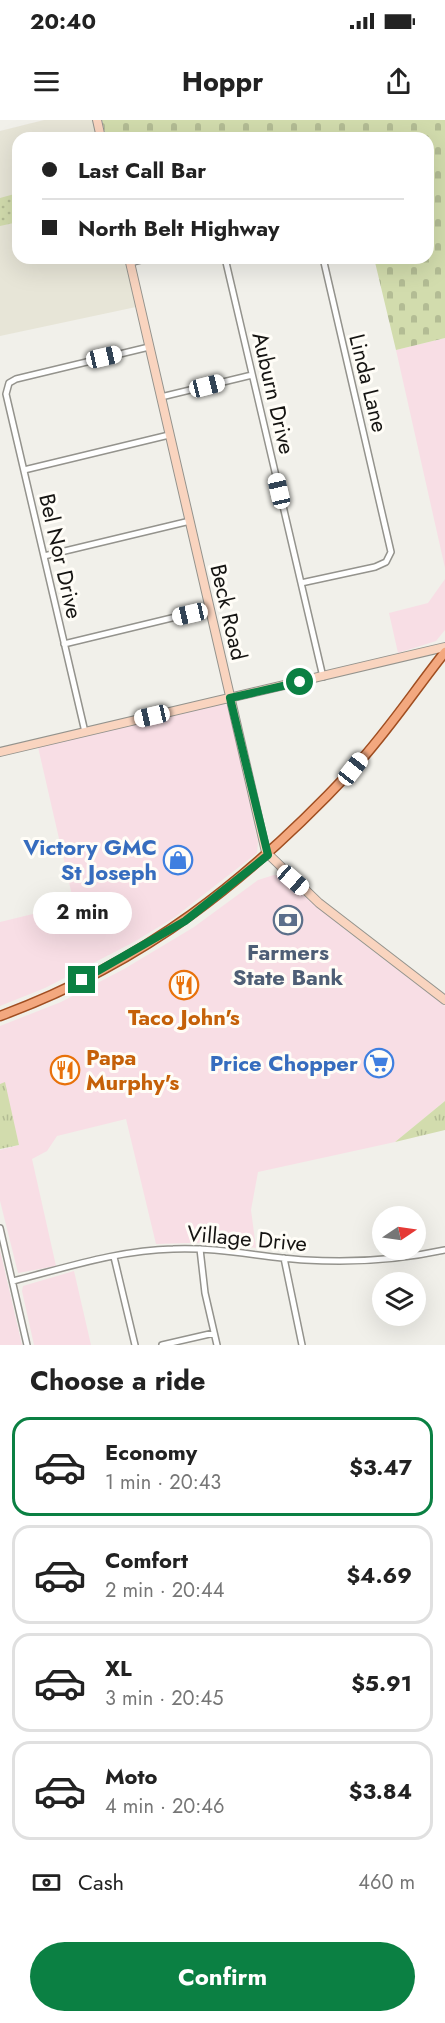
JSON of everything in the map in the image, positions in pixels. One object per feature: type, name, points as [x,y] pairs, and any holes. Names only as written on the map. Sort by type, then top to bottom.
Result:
[{"type":"main road","points":[[0,1016],[68,988],[147,945],[224,893],[268,855],[353,769],[445,652]]},
{"type":"street","name":"Beck Road","points":[[130,264],[268,855]]},
{"type":"street","name":"Auburn Drive","points":[[226,264],[323,677]]},
{"type":"street","name":"Linda Lane","points":[[301,583],[375,567],[386,562],[391,552],[324,264]]},
{"type":"street","name":"Bel Nor Drive","points":[[85,732],[6,394],[7,387],[16,379],[149,347]]},
{"type":"street","points":[[161,397],[252,375]]},
{"type":"street","points":[[24,470],[169,435]]},
{"type":"street","points":[[44,556],[189,521]]},
{"type":"street","points":[[64,644],[209,609]]},
{"type":"street","points":[[0,752],[445,647]]},
{"type":"street","points":[[268,855],[319,903],[445,1000]]},
{"type":"street","points":[[0,1228],[27,1345]]},
{"type":"street","points":[[200,1249],[205,1293],[217,1345]]},
{"type":"street","name":"Village Drive","points":[[13,1281],[145,1251],[200,1249],[284,1257],[378,1260],[445,1250]]},
{"type":"street","points":[[114,1257],[135,1345]]},
{"type":"street","points":[[284,1257],[302,1345]]},
{"type":"street","points":[[162,1345],[214,1333]]},
{"type":"shaded area","points":[[44,120],[93,120],[96,132],[12,132],[12,264],[125,264],[136,307],[0,336],[0,131]]},
{"type":"shaded area","points":[[445,338],[445,568],[396,350]]},
{"type":"shaded area","points":[[445,579],[445,630],[436,641],[398,653],[389,613],[428,603]]},
{"type":"shaded area","points":[[221,702],[228,706],[258,842],[257,853],[175,917],[134,942],[45,988],[0,1006],[0,922],[74,904],[38,747]]},
{"type":"shaded area","points":[[274,875],[280,876],[343,928],[445,1006],[445,1101],[395,1142],[258,1172],[251,1210],[256,1248],[220,1242],[156,1244],[126,1119],[57,1136],[47,1151],[32,1159],[56,1266],[18,1273],[0,1201],[0,1150],[19,1145],[4,1083],[0,1084],[0,1026],[61,1002],[124,969],[194,927],[258,880]]},
{"type":"shaded area","points":[[0,1250],[22,1345],[0,1345]]},
{"type":"shaded area","points":[[74,1271],[91,1345],[34,1345],[22,1291],[23,1286]]},
{"type":"green space","points":[[102,120],[445,120],[445,338],[396,350],[375,264],[434,264],[434,132],[105,132]]},
{"type":"green space","points":[[12,195],[12,223],[0,226],[0,198]]},
{"type":"green space","points":[[5,1082],[19,1145],[0,1149],[0,1084]]},
{"type":"green space","points":[[445,1101],[445,1130],[395,1142]]},
{"type":"place","name":"Victory GMC St Joseph","points":[[178,860]]},
{"type":"place","name":"Farmers State Bank","points":[[288,920]]},
{"type":"place","name":"Taco John's","points":[[184,985]]},
{"type":"place","name":"Price Chopper","points":[[379,1063]]},
{"type":"place","name":"Papa Murphy's","points":[[65,1070]]},
{"type":"route","points":[[82,980],[147,945],[185,921],[224,893],[268,855],[230,698],[300,682]]}]
